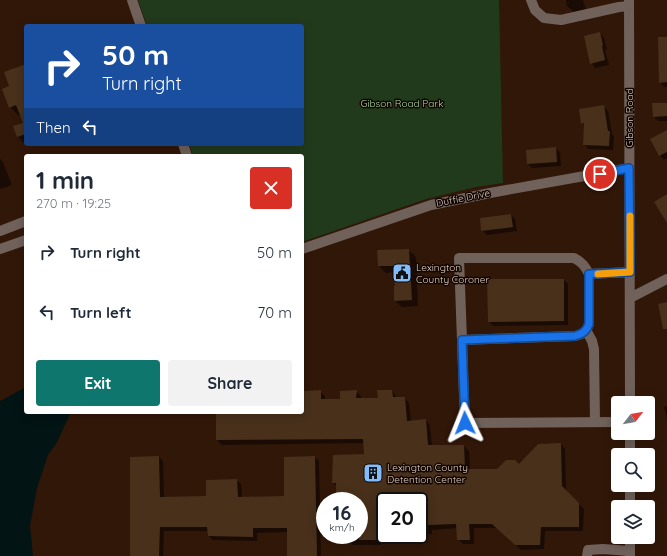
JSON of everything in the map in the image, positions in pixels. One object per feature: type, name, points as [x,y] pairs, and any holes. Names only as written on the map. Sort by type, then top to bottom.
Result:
[{"type":"street","points":[[132,0],[141,24]]},
{"type":"street","points":[[531,0],[535,10],[544,18],[561,20],[629,3]]},
{"type":"street","name":"Gibson Road","points":[[629,3],[630,396]]},
{"type":"street","name":"Duffie Drive","points":[[304,248],[431,205],[629,168]]},
{"type":"street","points":[[0,231],[24,222]]},
{"type":"street","points":[[0,249],[24,241]]},
{"type":"street","points":[[462,340],[575,336],[581,334],[586,330],[589,324],[589,274],[582,262],[574,258],[557,257],[458,258],[465,423],[611,422]]},
{"type":"street","points":[[589,274],[630,272]]},
{"type":"street","points":[[630,298],[667,279]]},
{"type":"street","points":[[586,330],[592,341],[594,349],[595,422]]},
{"type":"street","points":[[587,556],[588,550],[602,549],[630,554]]},
{"type":"green space","name":"Gibson Road Park","points":[[138,0],[499,0],[503,183],[476,187],[426,199],[304,241],[304,154],[192,154],[190,146],[304,146],[304,24],[146,24]]},
{"type":"shaded area","points":[[24,388],[24,414],[70,414],[56,444],[48,455],[37,488],[30,526],[33,556],[0,556],[0,401]]},
{"type":"building","points":[[600,32],[605,60],[590,64],[584,36]]},
{"type":"building","points":[[658,37],[667,37],[667,82],[659,83]]},
{"type":"building","points":[[24,65],[24,135],[17,137],[13,126],[23,123],[16,105],[9,108],[2,89],[9,86],[4,72]]},
{"type":"building","points":[[652,103],[667,103],[667,116],[653,117]]},
{"type":"building","points":[[604,105],[608,131],[610,131],[609,146],[583,145],[584,123],[581,124],[579,109]]},
{"type":"building","points":[[667,130],[667,152],[659,156],[650,139]]},
{"type":"building","points":[[556,147],[557,162],[527,164],[526,150]]},
{"type":"building","points":[[667,194],[667,223],[654,202]]},
{"type":"building","points":[[511,214],[513,227],[481,231],[480,218]]},
{"type":"building","name":"Lexington County Coroner","points":[[409,249],[412,300],[394,301],[395,286],[393,266],[378,266],[377,250]]},
{"type":"building","points":[[487,279],[564,279],[564,321],[488,322]]},
{"type":"building","points":[[667,302],[667,329],[663,329],[658,304]]},
{"type":"building","points":[[321,390],[321,399],[340,399],[340,391],[357,390],[356,398],[378,398],[377,390],[392,390],[393,397],[405,397],[407,421],[426,419],[428,445],[464,445],[465,469],[497,469],[506,460],[515,460],[519,464],[538,444],[561,443],[562,486],[579,503],[579,527],[541,527],[540,545],[515,545],[492,524],[469,524],[470,540],[457,540],[456,524],[428,525],[428,492],[376,492],[376,540],[368,540],[368,492],[336,492],[336,483],[332,483],[333,455],[364,454],[363,439],[216,440],[216,414],[304,414],[304,391]]},
{"type":"building","points":[[159,456],[160,497],[206,496],[206,480],[237,479],[238,497],[284,496],[284,457],[315,456],[317,556],[287,556],[287,528],[253,528],[253,537],[208,536],[207,527],[160,527],[159,556],[130,556],[130,457]]},
{"type":"slow traffic","points":[[598,274],[630,272],[630,216]]},
{"type":"place","name":"Lexington County Coroner","points":[[402,273]]},
{"type":"place","name":"Lexington County Detention Center","points":[[373,473]]},
{"type":"route","points":[[465,423],[462,340],[575,336],[581,334],[586,330],[589,324],[589,274],[630,272],[629,168],[600,174]]}]
